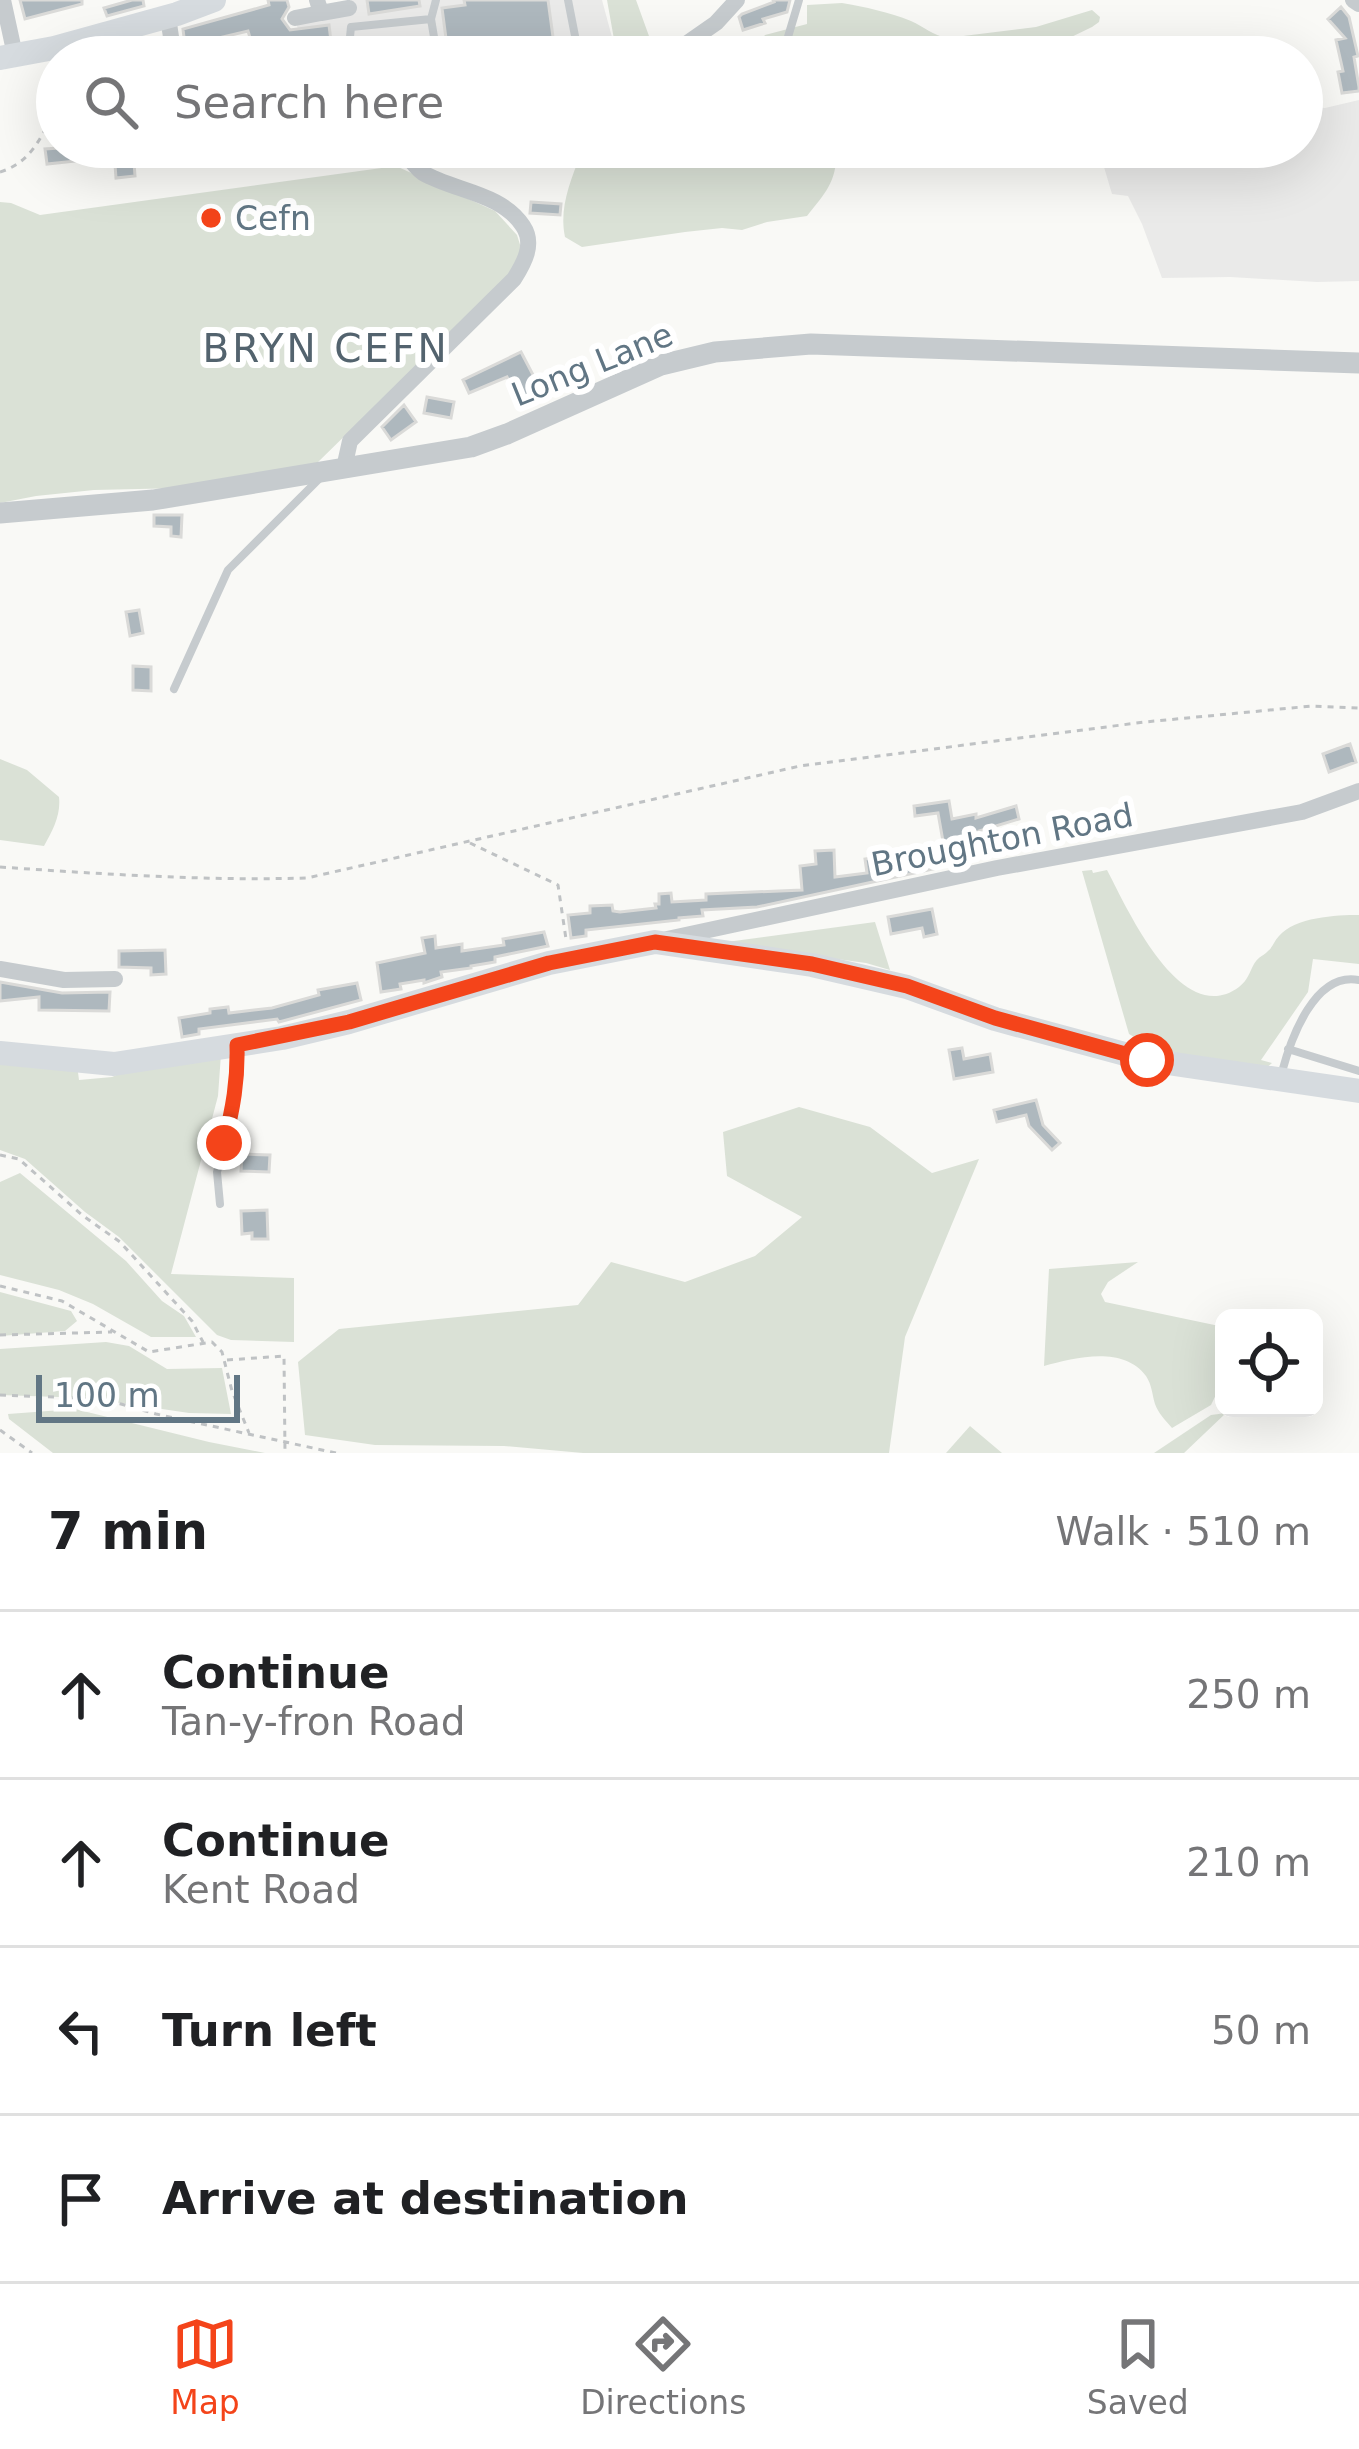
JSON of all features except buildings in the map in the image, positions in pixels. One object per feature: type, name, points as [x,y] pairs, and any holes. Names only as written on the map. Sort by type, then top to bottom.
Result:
[{"type":"main road","points":[[91,36],[214,0]]},
{"type":"main road","points":[[0,1053],[114,1064],[237,1045],[349,1022],[569,959],[655,942],[812,964],[907,986],[995,1018],[1147,1060],[1359,1091]]},
{"type":"street","points":[[3,0],[7,56]]},
{"type":"street","points":[[697,36],[737,0]]},
{"type":"street","points":[[295,18],[319,7],[349,8]]},
{"type":"street","points":[[334,470],[350,441],[514,279],[526,260],[525,228],[509,211],[417,168]]},
{"type":"street","name":"Long Lane","points":[[0,513],[153,500],[471,447],[661,365],[715,352],[811,344],[1359,363]]},
{"type":"street","name":"Broughton Road","points":[[655,942],[997,868],[1302,812],[1359,791]]},
{"type":"street","points":[[0,969],[64,980],[115,979]]},
{"type":"lane","points":[[434,36],[431,20],[436,0]]},
{"type":"lane","points":[[568,0],[575,36]]},
{"type":"lane","points":[[788,36],[799,0]]},
{"type":"lane","points":[[350,36],[351,27],[431,20]]},
{"type":"lane","points":[[174,689],[228,570],[334,470]]},
{"type":"lane","points":[[1280,1079],[1288,1049],[1322,990],[1338,979],[1359,980]]},
{"type":"lane","points":[[220,1204],[217,1172],[234,1108],[237,1045]]},
{"type":"lane","points":[[1288,1049],[1359,1070]]},
{"type":"path","points":[[0,172],[30,154],[36,143]]},
{"type":"path","points":[[0,867],[179,878],[307,878],[800,766],[1145,722],[1312,706],[1359,708]]},
{"type":"path","points":[[470,842],[558,885],[569,959]]},
{"type":"path","points":[[0,1155],[19,1159],[120,1242],[192,1321],[204,1343]]},
{"type":"path","points":[[0,1165],[13,1158]]},
{"type":"path","points":[[0,1286],[62,1301],[148,1352],[212,1342],[222,1352],[250,1435]]},
{"type":"path","points":[[0,1335],[113,1332]]},
{"type":"path","points":[[224,1360],[284,1356],[285,1453]]},
{"type":"path","points":[[0,1395],[121,1403],[336,1453]]},
{"type":"path","points":[[0,1430],[32,1453]]},
{"type":"shaded area","points":[[351,0],[602,0],[612,36],[299,36],[296,21],[355,10]]},
{"type":"shaded area","points":[[607,0],[636,0],[649,36],[613,36]]},
{"type":"shaded area","points":[[842,3],[894,15],[941,36],[764,36],[807,24],[807,5]]},
{"type":"shaded area","points":[[1092,10],[1100,17],[1073,36],[963,36],[1036,27]]},
{"type":"shaded area","points":[[1359,100],[1359,281],[1162,278],[1128,196],[1112,194],[1104,168],[1323,168],[1325,108]]},
{"type":"shaded area","points":[[400,168],[495,211],[517,235],[522,251],[513,271],[315,465],[183,488],[94,490],[0,503],[0,202],[40,215]]},
{"type":"shaded area","points":[[576,168],[835,168],[830,184],[807,216],[742,230],[722,228],[582,247],[565,237],[569,186]]},
{"type":"shaded area","points":[[0,759],[27,770],[59,797],[58,816],[44,846],[0,840]]},
{"type":"shaded area","points":[[1107,870],[1159,959],[1197,992],[1217,996],[1239,987],[1277,938],[1316,918],[1359,915],[1359,964],[1313,959],[1308,992],[1261,1060],[1272,1063],[1264,1070],[1160,1049],[1129,1034],[1082,871]]},
{"type":"shaded area","points":[[875,922],[890,970],[719,943]]},
{"type":"shaded area","points":[[221,1054],[218,1096],[171,1274],[294,1278],[294,1342],[231,1340],[217,1335],[119,1237],[25,1159],[0,1150],[0,1057],[77,1065],[79,1080],[112,1077],[141,1064]]},
{"type":"shaded area","points":[[799,1107],[870,1127],[932,1173],[979,1159],[905,1337],[889,1453],[583,1453],[504,1446],[375,1445],[305,1435],[298,1362],[339,1329],[578,1305],[611,1262],[685,1282],[755,1256],[802,1217],[727,1176],[723,1132]]},
{"type":"shaded area","points":[[20,1173],[126,1261],[162,1301],[184,1316],[196,1337],[151,1337],[59,1290],[0,1275],[0,1182]]},
{"type":"shaded area","points":[[1138,1262],[1108,1282],[1101,1294],[1105,1302],[1215,1325],[1211,1405],[1172,1428],[1156,1407],[1146,1376],[1125,1360],[1098,1356],[1044,1366],[1049,1269]]},
{"type":"shaded area","points":[[0,1292],[71,1311],[77,1321],[65,1331],[0,1336]]},
{"type":"shaded area","points":[[106,1342],[129,1346],[167,1369],[222,1368],[231,1414],[189,1413],[88,1398],[0,1395],[0,1349]]},
{"type":"shaded area","points":[[75,1409],[265,1453],[53,1453],[8,1414]]},
{"type":"shaded area","points":[[1211,1415],[1222,1417],[1184,1453],[1154,1453]]},
{"type":"shaded area","points":[[970,1426],[1002,1453],[946,1453]]},
{"type":"place","name":"Cefn","points":[[211,218]]},
{"type":"district","name":"BRYN CEFN","points":[[326,348]]},
{"type":"route","points":[[224,1143],[238,1078],[237,1045],[349,1022],[549,963],[655,942],[812,964],[907,986],[995,1018],[1147,1060]]}]
